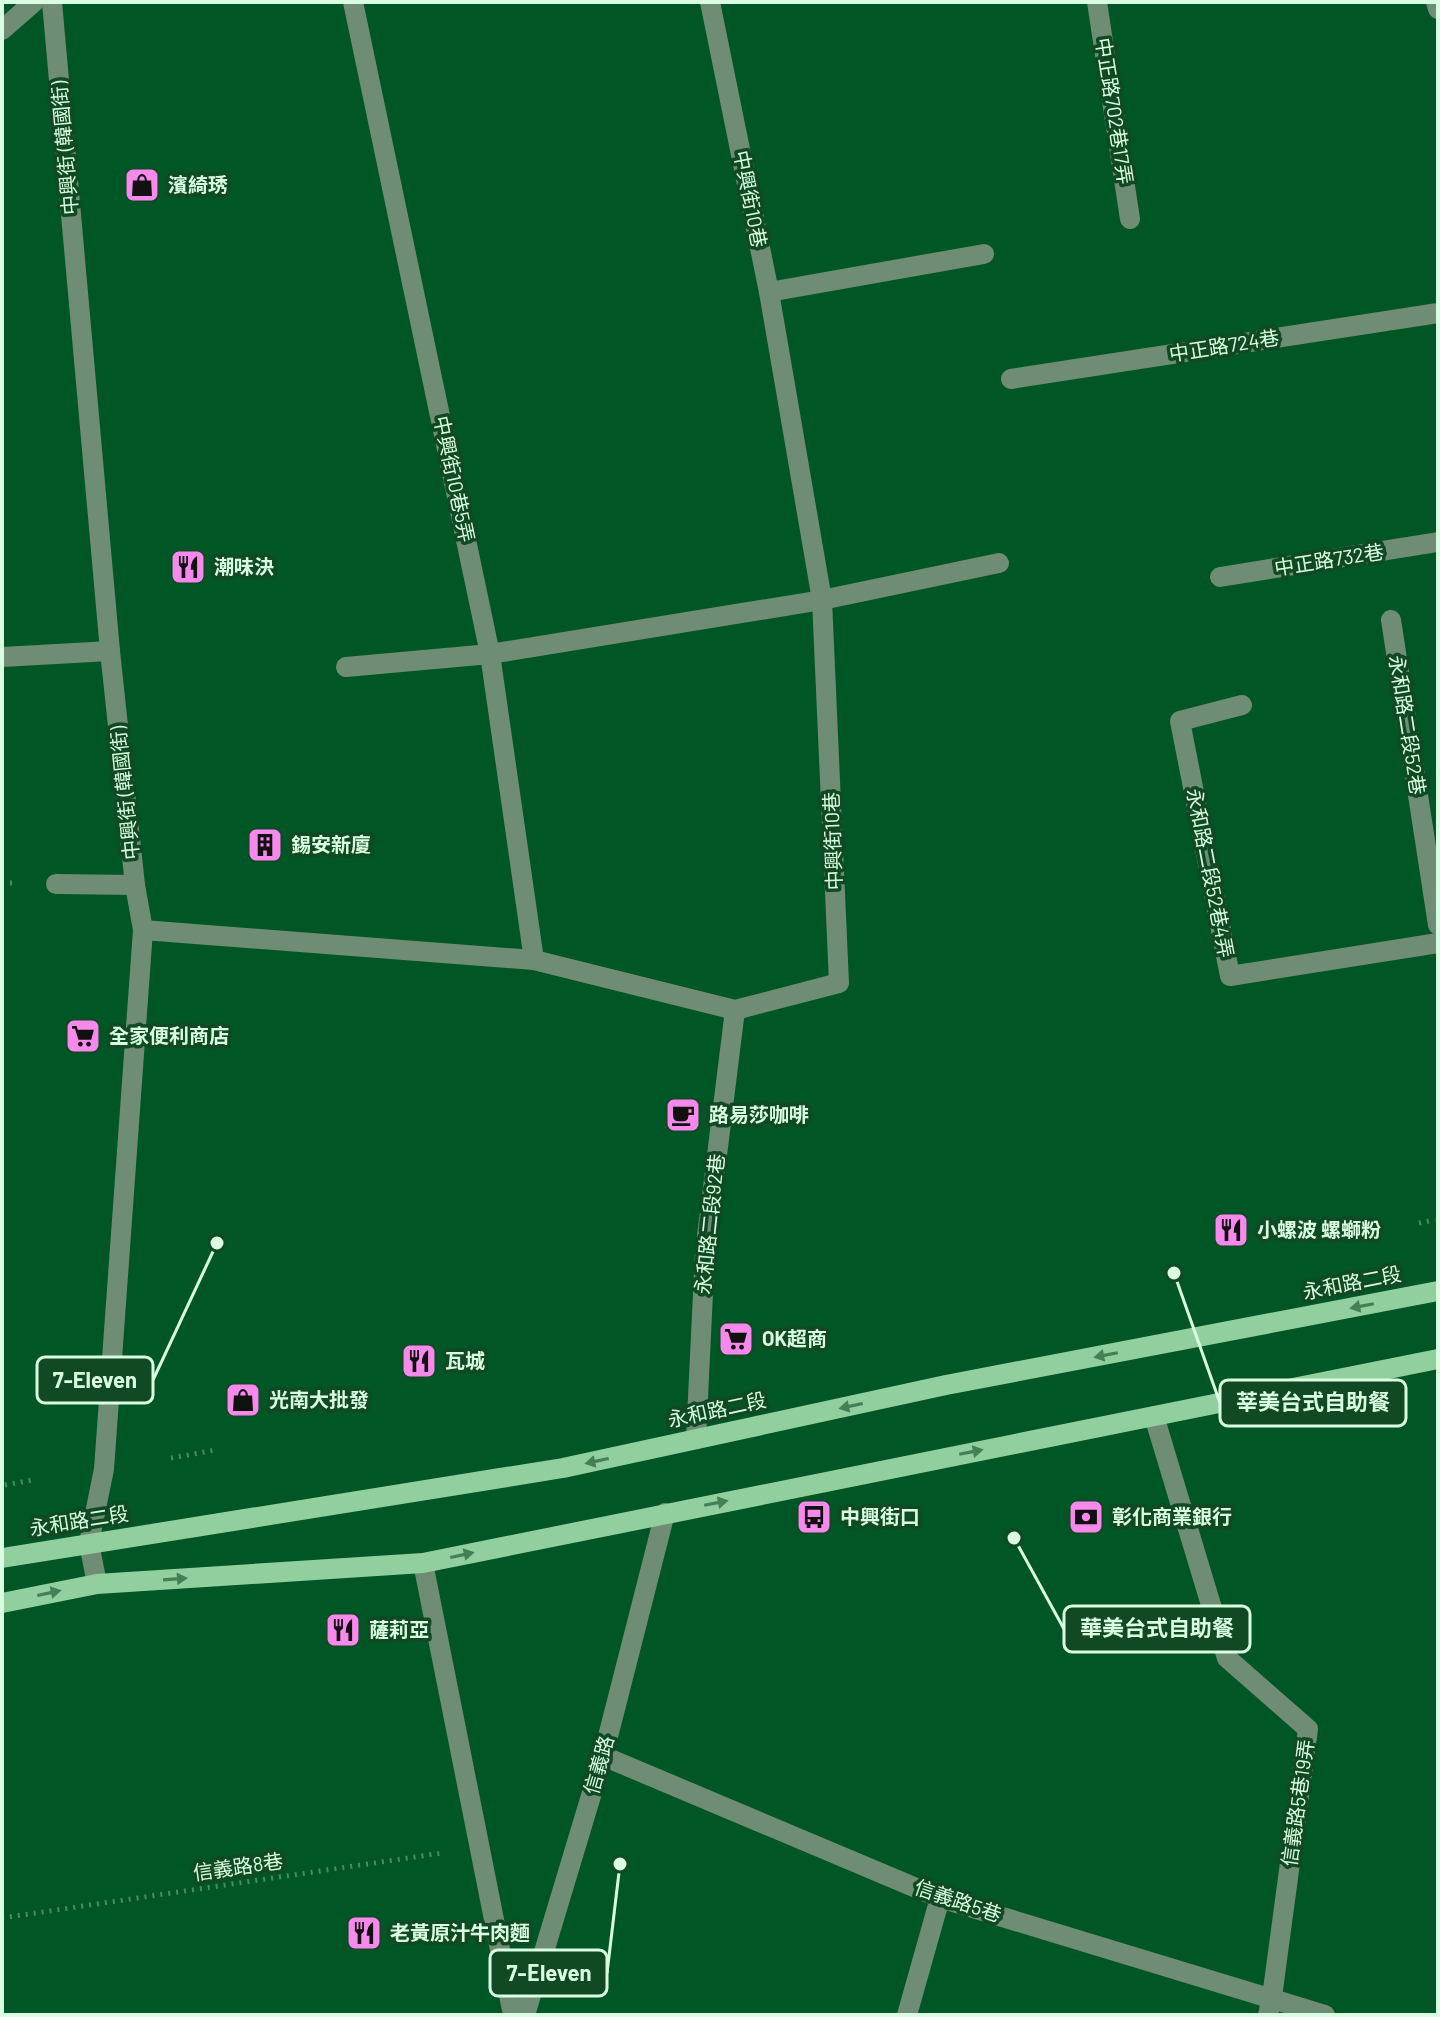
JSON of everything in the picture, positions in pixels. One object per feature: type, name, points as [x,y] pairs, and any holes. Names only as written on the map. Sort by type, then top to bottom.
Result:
[{"type":"main road","name":"永和路二段","points":[[2,1558],[548,1471],[946,1385],[1438,1291]]},
{"type":"main road","points":[[2,1603],[97,1584],[423,1563],[1438,1359]]},
{"type":"street","points":[[2,30],[34,2]]},
{"type":"street","name":"中興街 (韓國街)","points":[[52,2],[110,651],[135,885],[143,930],[104,1469],[89,1543],[97,1584]]},
{"type":"street","name":"中興街10巷5弄","points":[[353,2],[490,654],[534,960]]},
{"type":"street","name":"中興街10巷","points":[[143,930],[534,960],[735,1010],[839,983],[822,600],[769,292],[710,2]]},
{"type":"street","name":"中正路702巷17弄","points":[[1097,2],[1130,219]]},
{"type":"street","points":[[1436,2],[1438,9]]},
{"type":"street","points":[[769,292],[984,254]]},
{"type":"street","name":"中正路724巷","points":[[1011,379],[1438,313]]},
{"type":"street","name":"中正路732巷","points":[[1220,577],[1438,542]]},
{"type":"street","points":[[346,667],[490,654],[822,600],[999,563]]},
{"type":"street","name":"永和路二段52巷","points":[[1391,620],[1438,925]]},
{"type":"street","points":[[2,657],[110,651]]},
{"type":"street","name":"永和路二段52巷4弄","points":[[1242,705],[1180,721],[1230,976],[1438,943]]},
{"type":"street","points":[[56,884],[135,885]]},
{"type":"street","name":"永和路二段92巷","points":[[696,1439],[705,1252],[735,1010]]},
{"type":"street","name":"信義路5巷19弄","points":[[1154,1416],[1227,1658],[1308,1729],[1270,2006]]},
{"type":"street","name":"信義路","points":[[525,2015],[603,1756],[665,1513]]},
{"type":"street","points":[[423,1563],[513,2015]]},
{"type":"street","name":"信義路5巷","points":[[603,1756],[940,1898],[1270,2006],[1325,2015]]},
{"type":"street","points":[[907,2015],[940,1898]]},
{"type":"path","points":[[1419,1223],[1435,1220]]},
{"type":"path","points":[[171,1458],[216,1450]]},
{"type":"path","points":[[5,1485],[32,1480]]},
{"type":"path","name":"信義路8巷","points":[[2,1918],[479,1848]]},
{"type":"place","name":"濱綺琇","points":[[142,185]]},
{"type":"place","name":"潮味決","points":[[188,567]]},
{"type":"place","name":"錫安新廈","points":[[265,845]]},
{"type":"place","name":"全家便利商店","points":[[83,1036]]},
{"type":"place","name":"路易莎咖啡","points":[[683,1115]]},
{"type":"place","name":"小螺波 螺螄粉","points":[[1231,1230]]},
{"type":"place","name":"7-Eleven","points":[[217,1243]]},
{"type":"place","name":"莘美台式自助餐","points":[[1174,1273]]},
{"type":"place","name":"OK超商","points":[[736,1339]]},
{"type":"place","name":"瓦城","points":[[419,1361]]},
{"type":"place","name":"光南大批發","points":[[243,1400]]},
{"type":"place","name":"中興街口","points":[[814,1517]]},
{"type":"place","name":"彰化商業銀行","points":[[1086,1517]]},
{"type":"place","name":"華美台式自助餐","points":[[1014,1538]]},
{"type":"place","name":"薩莉亞","points":[[343,1630]]},
{"type":"place","name":"7-Εleven","points":[[620,1864]]},
{"type":"place","name":"老黃原汁牛肉麵","points":[[364,1933]]}]
